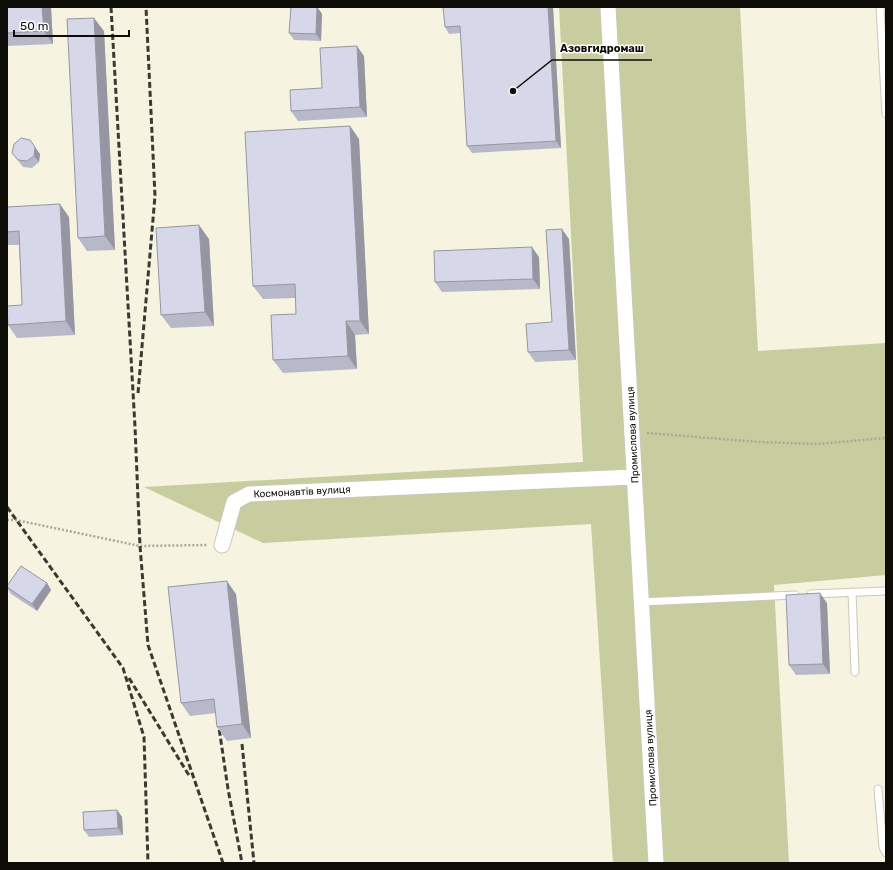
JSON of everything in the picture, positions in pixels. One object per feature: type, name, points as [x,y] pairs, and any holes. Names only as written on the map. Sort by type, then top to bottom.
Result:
[{"type":"street","name":"Промислова вулиця","points":[[608,7],[656,863]]},
{"type":"street","name":"Космонавтів вулиця","points":[[222,545],[234,502],[249,494],[634,476]]},
{"type":"lane","points":[[880,7],[886,114]]},
{"type":"lane","points":[[641,602],[886,591]]},
{"type":"lane","points":[[852,592],[855,672]]},
{"type":"lane","points":[[878,789],[883,847],[886,854]]},
{"type":"path","points":[[632,432],[759,442],[818,444],[886,438]]},
{"type":"path","points":[[7,520],[16,520],[140,546],[222,545]]},
{"type":"green space","points":[[559,7],[740,7],[758,351],[886,343],[886,575],[774,585],[789,863],[613,863],[591,524],[263,543],[144,487],[583,462]]},
{"type":"building","points":[[7,7],[42,7],[44,31],[7,33]]},
{"type":"building","points":[[291,7],[317,7],[316,34],[289,33]]},
{"type":"building","points":[[443,7],[548,7],[556,141],[467,146],[460,26],[445,27]]},
{"type":"building","points":[[94,18],[105,236],[78,238],[67,19]]},
{"type":"building","points":[[357,46],[360,107],[291,111],[290,90],[322,88],[320,48]]},
{"type":"building","points":[[350,126],[360,321],[346,321],[348,356],[273,360],[271,315],[296,314],[295,284],[253,286],[245,132]]},
{"type":"building","points":[[21,138],[30,140],[35,147],[34,156],[27,161],[18,160],[12,153],[14,144]]},
{"type":"building","points":[[60,204],[66,321],[8,325],[7,306],[22,305],[19,231],[7,232],[7,207]]},
{"type":"building","points":[[199,225],[205,312],[161,315],[156,228]]},
{"type":"building","points":[[562,229],[569,350],[528,352],[526,324],[552,322],[546,230]]},
{"type":"building","points":[[532,247],[533,279],[435,282],[434,251]]},
{"type":"building","points":[[21,566],[47,583],[32,604],[7,587]]},
{"type":"building","points":[[227,581],[242,724],[217,727],[214,699],[181,703],[168,587]]},
{"type":"building","points":[[820,593],[823,664],[789,665],[786,595]]},
{"type":"building","points":[[117,810],[118,828],[84,830],[83,812]]},
{"type":"railway","points":[[111,7],[135,427],[140,546],[148,645],[223,863]]},
{"type":"railway","points":[[138,393],[155,196],[146,7]]},
{"type":"railway","points":[[7,507],[123,668],[144,737],[148,863]]},
{"type":"railway","points":[[129,678],[190,777]]},
{"type":"railway","points":[[218,721],[228,789],[242,863]]},
{"type":"railway","points":[[242,744],[254,863]]},
{"type":"place","name":"Азовгидромаш","points":[[513,91]]}]
